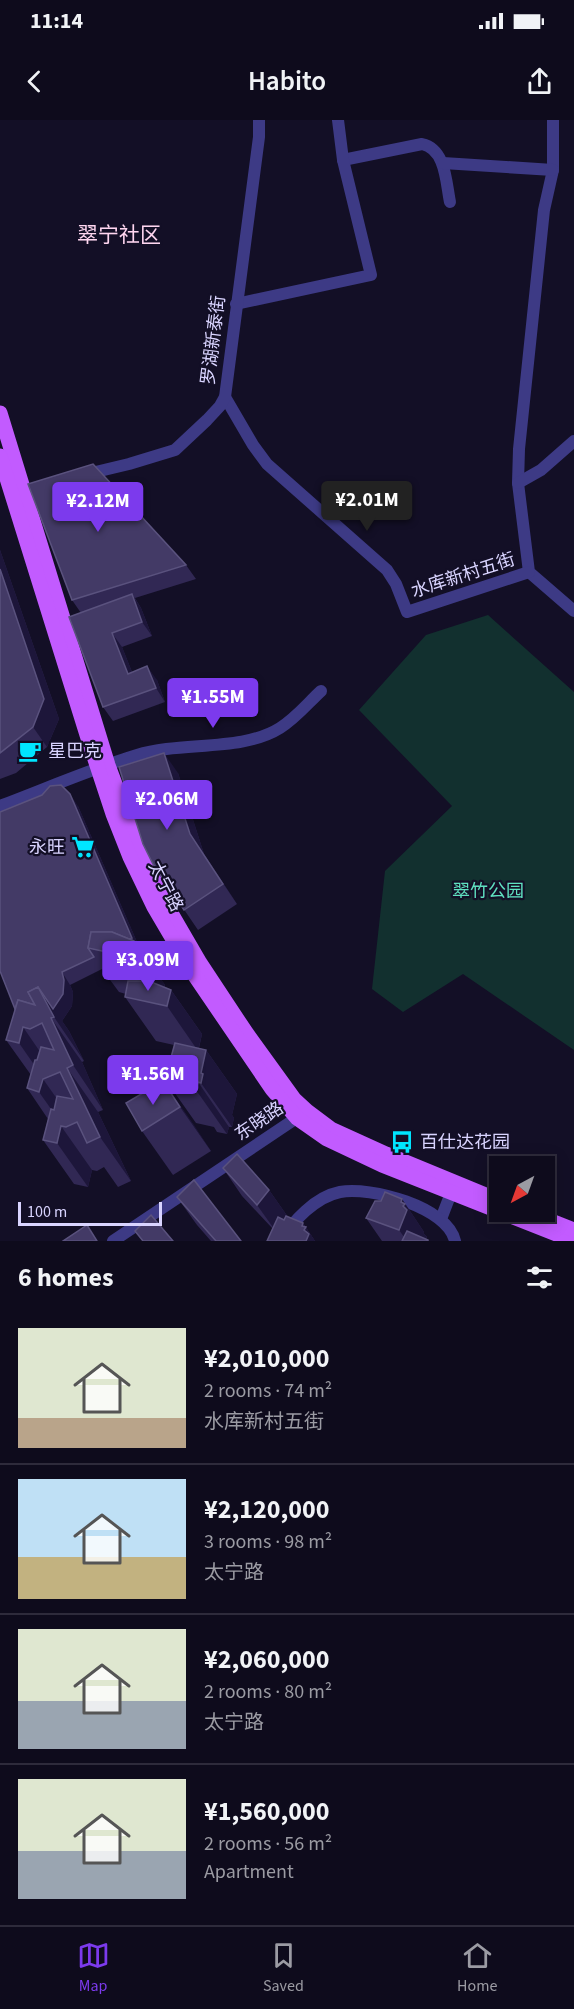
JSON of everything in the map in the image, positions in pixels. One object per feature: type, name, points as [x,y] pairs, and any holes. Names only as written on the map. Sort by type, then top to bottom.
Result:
[{"type":"main road","name":"太宁路","points":[[0,413],[26,493],[103,767],[117,825],[154,908],[191,970],[236,1037],[272,1089],[327,1139],[382,1165],[573,1241]]},
{"type":"main road","name":"太宁路","points":[[0,456],[26,493]]},
{"type":"main road","name":"太宁路","points":[[302,1114],[386,1154],[489,1196]]},
{"type":"main road","points":[[554,1222],[574,1230]]},
{"type":"street","name":"罗湖新泰街","points":[[68,480],[175,450],[207,420],[225,397],[259,137],[259,120]]},
{"type":"street","points":[[236,304],[371,275],[343,160],[338,120]]},
{"type":"street","points":[[553,120],[553,170],[544,210],[520,437],[518,483],[529,572],[574,611]]},
{"type":"street","points":[[343,160],[422,144],[433,149],[442,163],[450,202]]},
{"type":"street","points":[[442,163],[553,170]]},
{"type":"street","name":"水库新村五街","points":[[225,397],[247,436],[267,464],[387,570],[396,584],[407,612],[529,572]]},
{"type":"street","points":[[518,483],[541,470],[574,441]]},
{"type":"street","points":[[0,806],[139,754],[242,741],[270,733],[282,727],[321,690]]},
{"type":"street","name":"东晓路","points":[[112,1241],[302,1114]]},
{"type":"street","points":[[281,1241],[300,1217],[320,1200],[339,1192],[360,1191],[384,1195],[421,1208],[450,1227],[455,1241]]},
{"type":"street","points":[[441,1219],[452,1193]]},
{"type":"green space","name":"翠竹公园","points":[[488,615],[574,692],[574,1050],[463,974],[403,1012],[372,989],[385,871],[452,806],[359,710],[426,635]]},
{"type":"building","points":[[93,464],[186,565],[72,600],[28,484]]},
{"type":"building","points":[[0,569],[44,699],[33,727],[0,753]]},
{"type":"building","points":[[132,594],[142,622],[112,633],[128,674],[147,666],[156,688],[103,707],[69,617]]},
{"type":"building","points":[[164,753],[190,834],[223,884],[184,910],[153,864],[143,844],[119,767]]},
{"type":"building","points":[[61,785],[70,794],[132,938],[129,939],[112,932],[91,932],[88,948],[94,957],[62,972],[63,994],[53,1009],[38,987],[28,992],[35,1005],[18,1000],[15,1009],[0,971],[0,812],[42,795],[50,786]]},
{"type":"building","points":[[91,932],[112,932],[134,941],[130,957],[88,948]]},
{"type":"building","points":[[128,981],[149,981],[171,990],[167,1006],[125,997]]},
{"type":"building","points":[[38,987],[54,1017],[51,1018],[73,1065],[67,1068],[100,1137],[87,1143],[77,1122],[66,1127],[61,1126],[57,1143],[43,1140],[57,1096],[73,1099],[60,1072],[43,1079],[39,1092],[27,1088],[41,1047],[54,1050],[42,1023],[30,1029],[23,1027],[19,1043],[6,1040],[18,1000],[35,1005],[28,992]]},
{"type":"building","points":[[175,1043],[206,1050],[201,1083],[198,1082],[196,1090],[186,1088],[187,1084],[165,1079]]},
{"type":"building","points":[[163,1081],[180,1107],[142,1131],[126,1103]]},
{"type":"building","points":[[237,1154],[269,1190],[257,1205],[223,1168]]},
{"type":"building","points":[[194,1180],[241,1241],[216,1241],[177,1197]]},
{"type":"building","points":[[385,1192],[402,1199],[401,1202],[405,1204],[403,1206],[407,1210],[399,1230],[366,1218],[375,1201],[381,1201]]},
{"type":"building","points":[[151,1215],[173,1241],[143,1241],[135,1231]]},
{"type":"building","points":[[286,1216],[303,1223],[302,1226],[306,1227],[304,1230],[309,1234],[306,1241],[267,1241],[278,1217],[284,1220]]},
{"type":"building","points":[[87,1225],[97,1241],[63,1241]]},
{"type":"building","points":[[407,1231],[428,1240],[428,1241],[402,1241]]},
{"type":"place","name":"星巴克","points":[[30,751]]},
{"type":"place","name":"永旺","points":[[83,847]]},
{"type":"place","name":"百仕达花园","points":[[402,1142]]},
{"type":"district","name":"翠宁社区","points":[[119,235]]}]
